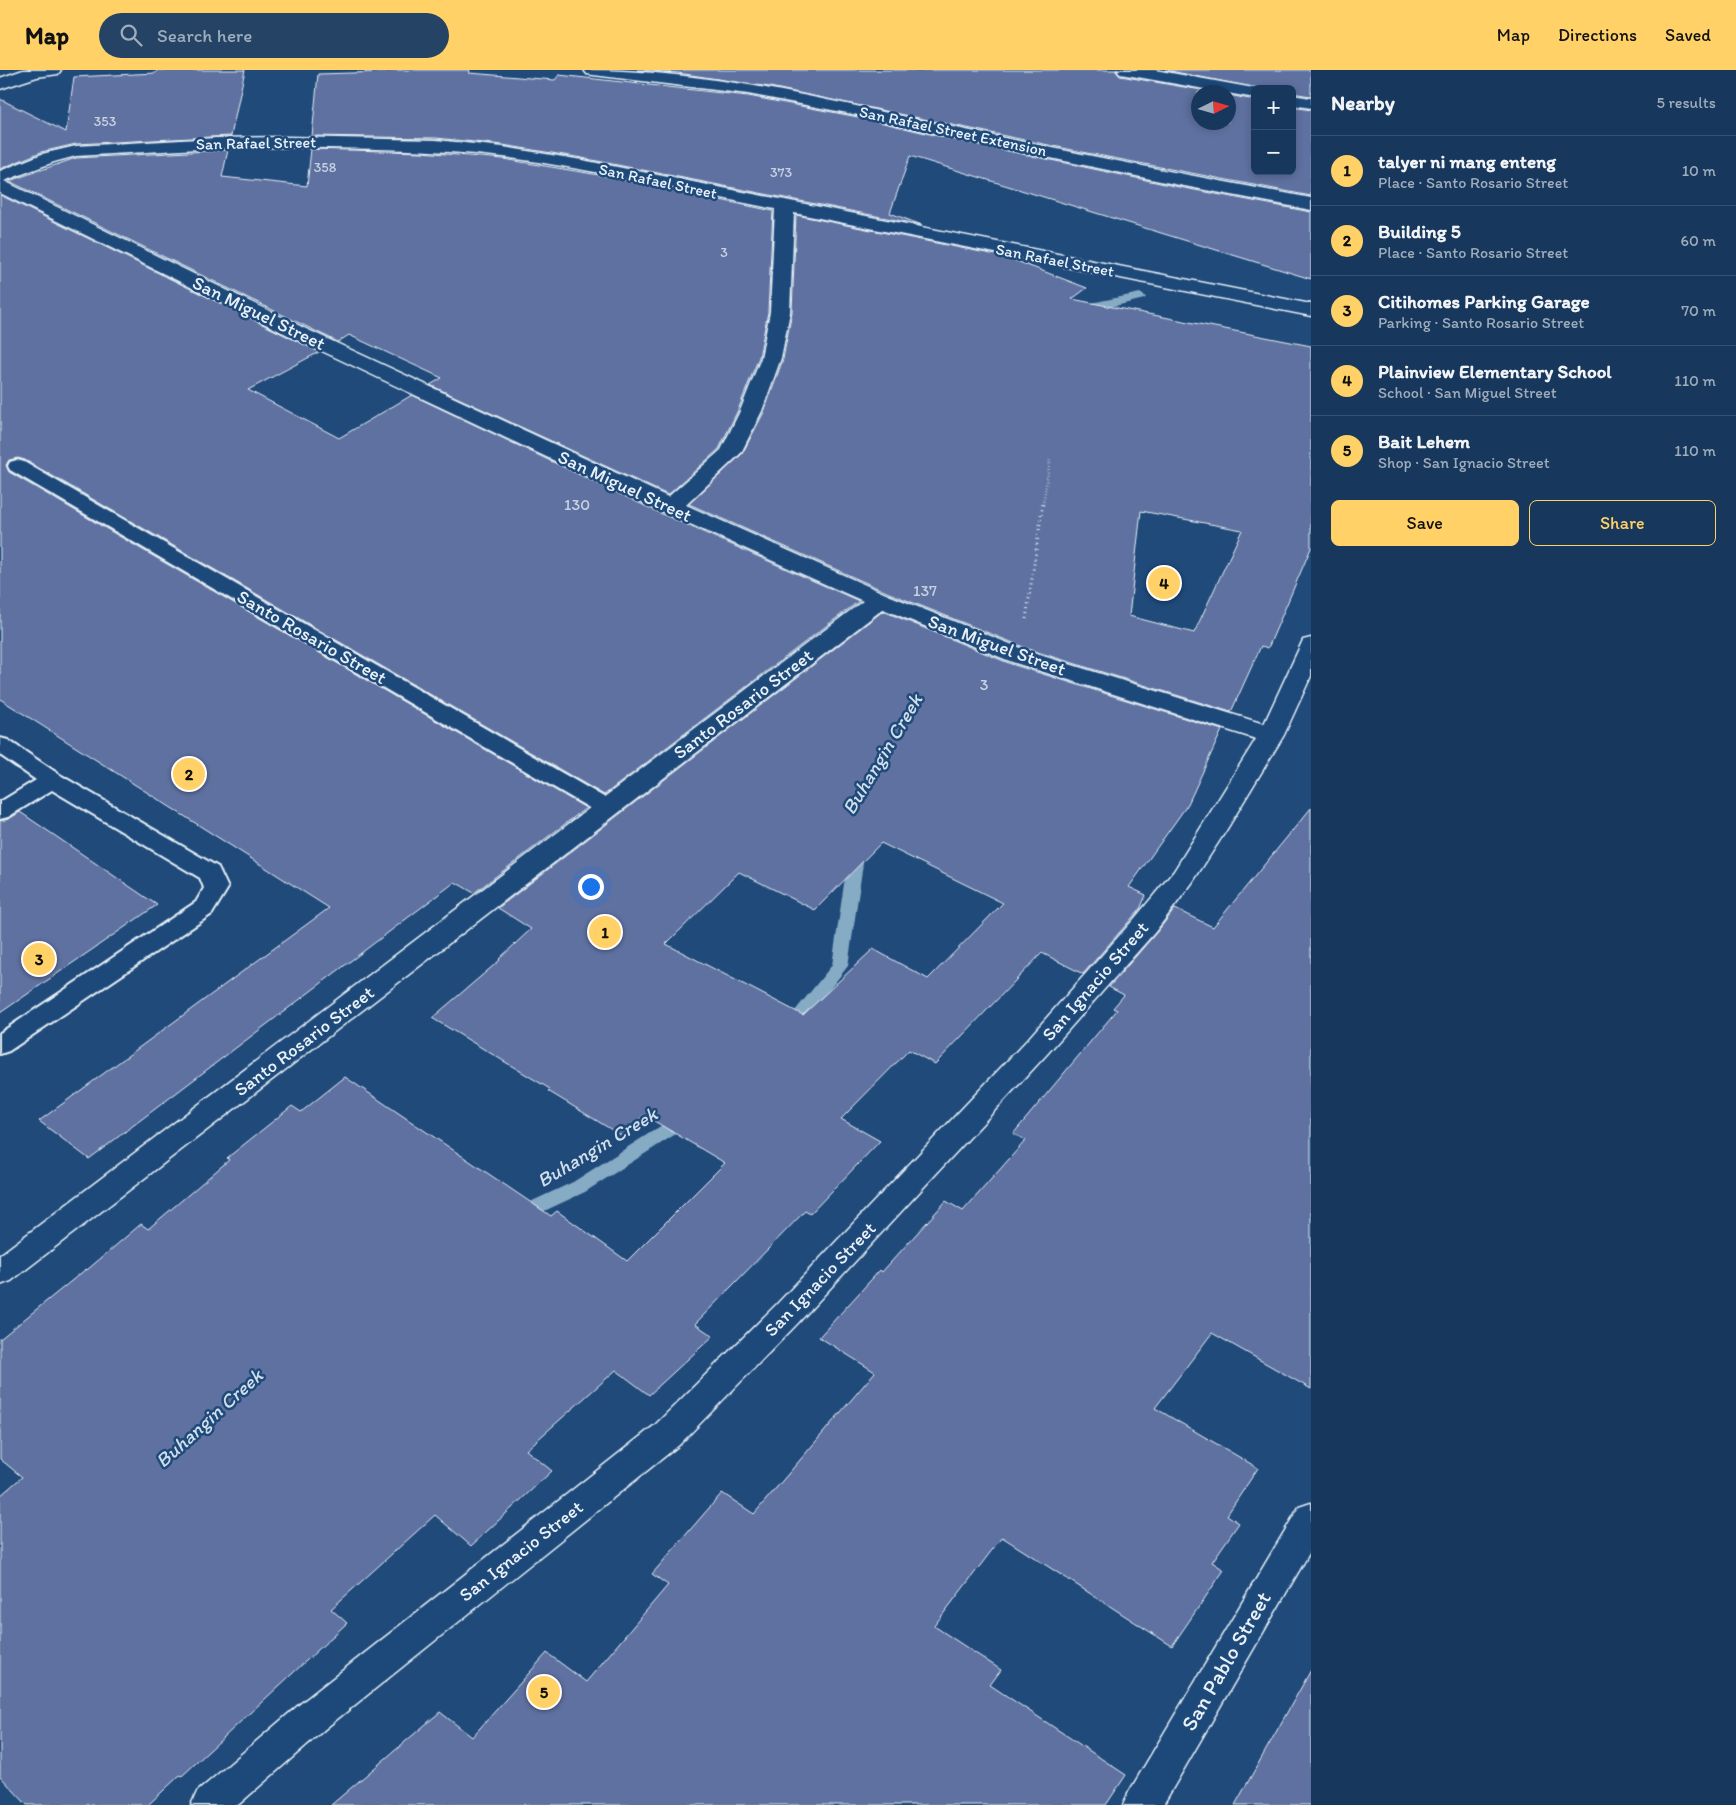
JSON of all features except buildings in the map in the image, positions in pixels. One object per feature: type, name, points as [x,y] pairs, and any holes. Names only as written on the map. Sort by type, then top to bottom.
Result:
[{"type":"street","points":[[0,84],[34,72],[52,70]]},
{"type":"street","name":"San Rafael Street Extension","points":[[593,70],[748,89],[858,110],[951,132],[1160,175],[1311,204]]},
{"type":"street","points":[[1126,70],[1251,92]]},
{"type":"street","points":[[1296,101],[1311,103]]},
{"type":"street","name":"San Rafael Street","points":[[0,177],[48,158],[76,151],[216,143],[286,142],[436,145],[503,152],[582,165],[1311,310]]},
{"type":"street","name":"San Miguel Street","points":[[0,186],[297,332],[671,508],[880,600],[993,647],[1271,735]]},
{"type":"street","points":[[671,508],[730,453],[751,411],[771,358],[780,312],[785,206]]},
{"type":"street","name":"Santo Rosario Street","points":[[0,1272],[880,600]]},
{"type":"street","name":"San Ignacio Street","points":[[210,1805],[313,1716],[674,1429],[787,1314],[1037,1047],[1145,925],[1188,869],[1271,735],[1311,645]]},
{"type":"street","name":"San Pablo Street","points":[[1142,1805],[1311,1518]]},
{"type":"lane","name":"Santo Rosario Street","points":[[17,466],[606,808]]},
{"type":"lane","points":[[0,744],[52,780],[210,872],[216,888],[204,908],[0,1045]]},
{"type":"lane","points":[[0,812],[52,780]]},
{"type":"path","points":[[1025,625],[1050,459]]},
{"type":"waterway","name":"Buhangin Creek","points":[[1079,311],[1085,308],[1140,297]]},
{"type":"waterway","name":"Buhangin Creek","points":[[788,1031],[840,966],[857,850]]},
{"type":"waterway","name":"Buhangin Creek","points":[[519,1215],[579,1187],[687,1118]]},
{"type":"place","name":"Plainview Elementary School","points":[[1164,583]]},
{"type":"place","name":"Building 5","points":[[189,774]]},
{"type":"place","name":"talyer ni mang enteng","points":[[605,932]]},
{"type":"place","name":"Citihomes Parking Garage","points":[[39,959]]},
{"type":"place","name":"Bait Lehem","points":[[544,1692]]}]
